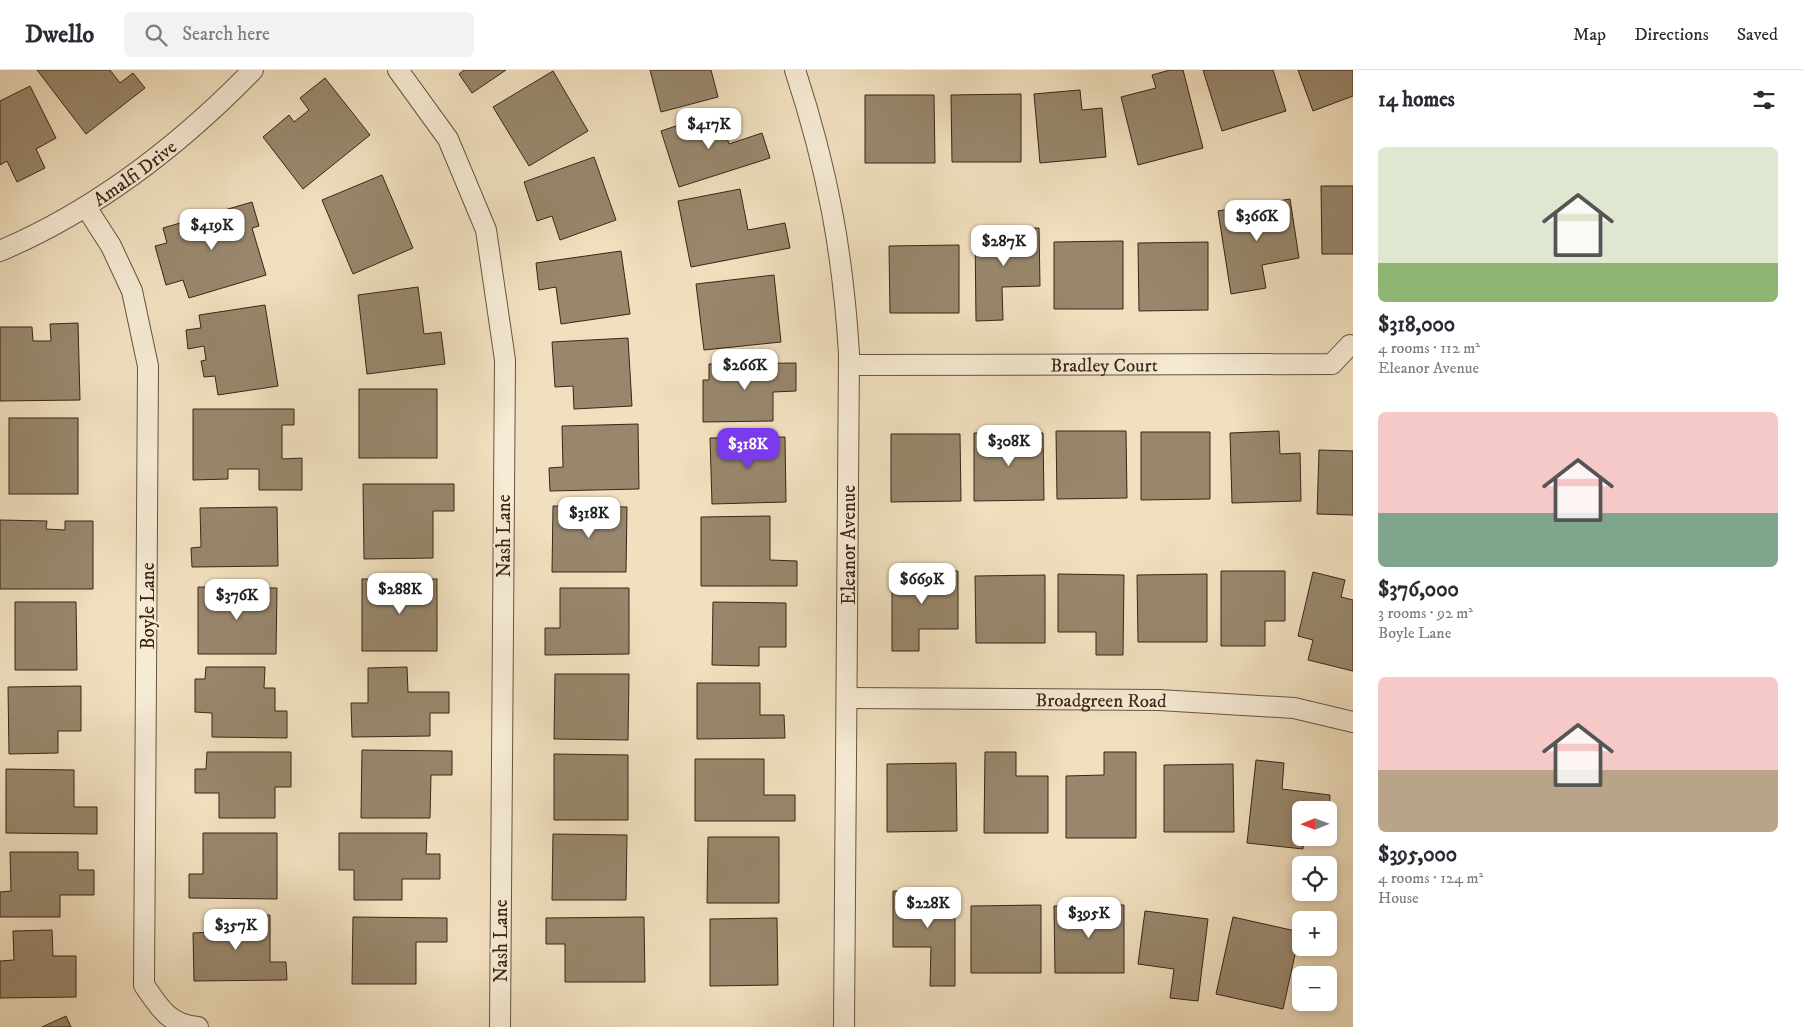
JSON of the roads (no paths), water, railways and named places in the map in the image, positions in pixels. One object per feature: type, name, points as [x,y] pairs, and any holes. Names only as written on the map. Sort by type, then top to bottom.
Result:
[{"type":"street","name":"Amalfi Drive","points":[[0,251],[86,207],[160,155],[194,127],[253,70]]},
{"type":"street","name":"Nash Lane","points":[[398,70],[448,139],[486,230],[505,360],[500,1027]]},
{"type":"street","name":"Eleanor Avenue","points":[[795,70],[812,120],[832,204],[845,286],[849,365],[844,1027]]},
{"type":"street","name":"Boyle Lane","points":[[86,207],[111,246],[132,291],[148,366],[144,984],[164,1014],[184,1025],[198,1027]]},
{"type":"street","name":"Bradley Court","points":[[849,365],[1332,364],[1350,345]]},
{"type":"street","name":"Broadgreen Road","points":[[847,698],[1159,700],[1294,708],[1353,722]]}]
